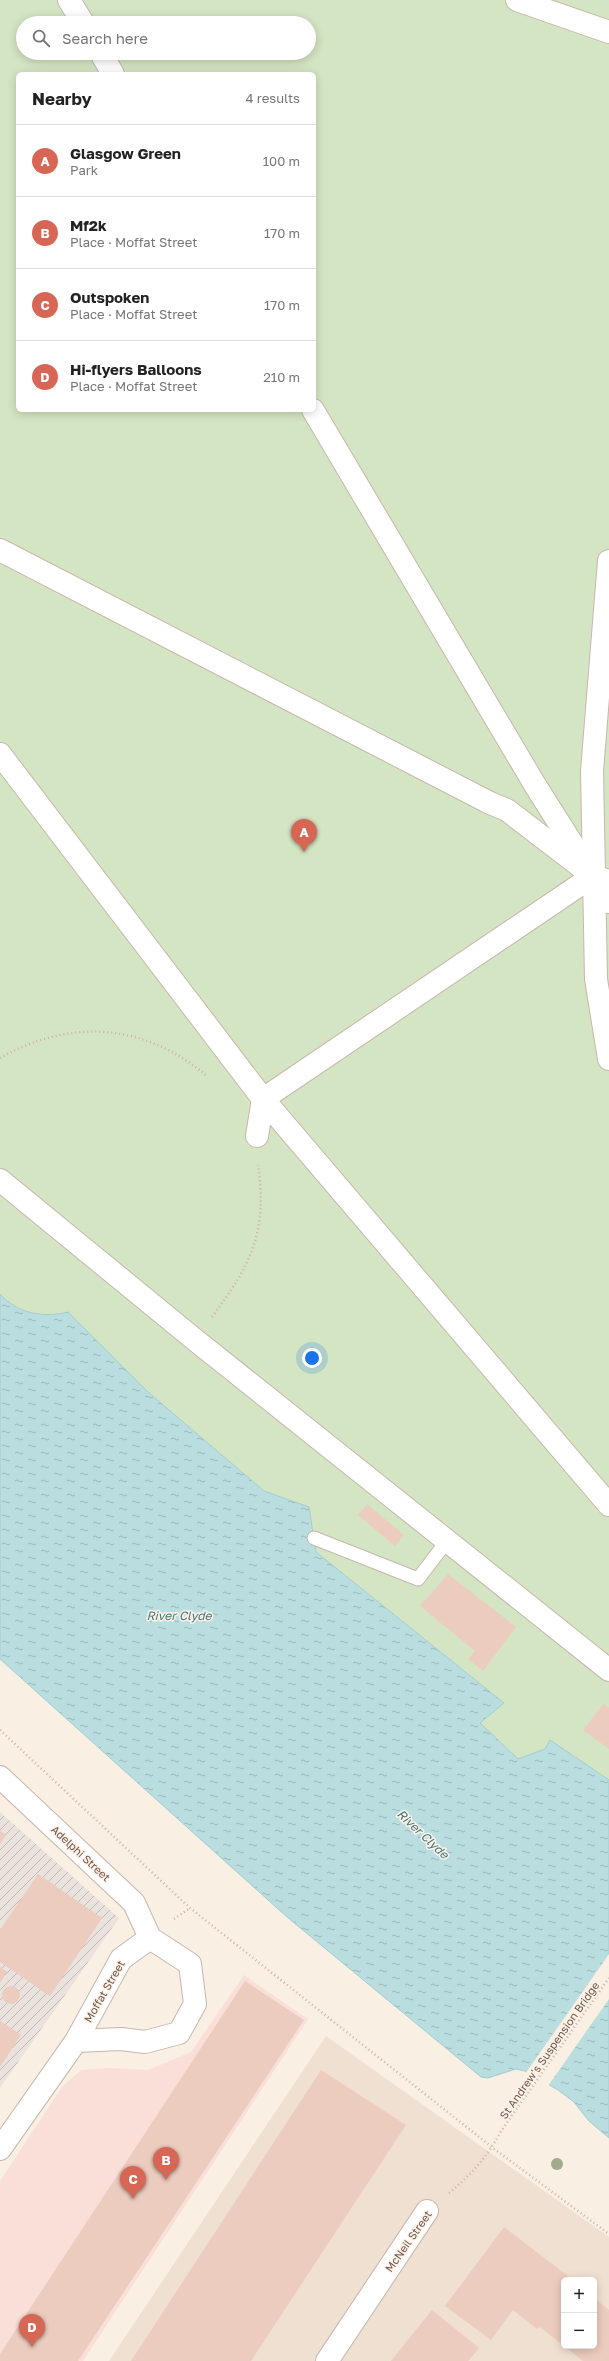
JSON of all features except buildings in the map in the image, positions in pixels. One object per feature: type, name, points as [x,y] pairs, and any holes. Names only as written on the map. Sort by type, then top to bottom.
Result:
[{"type":"street","points":[[69,0],[79,16]]},
{"type":"street","points":[[517,0],[609,32]]},
{"type":"street","points":[[105,60],[112,72]]},
{"type":"street","points":[[314,412],[535,785],[601,879],[609,902]]},
{"type":"street","points":[[0,550],[490,804],[507,810],[601,879]]},
{"type":"street","points":[[609,561],[592,771],[601,879],[596,979],[609,1059]]},
{"type":"street","points":[[0,754],[263,1099],[609,1506]]},
{"type":"street","points":[[257,1136],[263,1099],[601,879]]},
{"type":"street","points":[[0,1180],[447,1542],[609,1670]]},
{"type":"street","name":"Adelphi Street","points":[[0,1777],[134,1903],[150,1938]]},
{"type":"street","name":"Moffat Street","points":[[0,2149],[76,2041],[121,1959],[150,1938],[190,1964],[195,2004],[179,2033],[145,2042],[121,2039],[76,2041]]},
{"type":"street","name":"McNeil Street","points":[[327,2361],[427,2211]]},
{"type":"lane","points":[[314,1538],[418,1579],[447,1542]]},
{"type":"path","points":[[0,1058],[40,1039],[65,1032],[92,1031],[121,1034],[157,1044],[183,1057],[212,1080]]},
{"type":"path","points":[[210,1318],[245,1270],[253,1252],[260,1211],[261,1189],[257,1160]]},
{"type":"path","points":[[0,1730],[190,1908],[493,2148],[609,2234]]},
{"type":"path","name":"St Andrew's Suspension Bridge","points":[[501,2131],[609,1978]]},
{"type":"path","name":"McNeil Street","points":[[427,2211],[472,2174],[493,2148],[501,2131]]},
{"type":"shaded area","points":[[0,1812],[119,1918],[0,2088]]},
{"type":"shaded area","points":[[244,1975],[308,2019],[83,2361],[0,2361],[0,2181],[62,2087],[81,2070],[110,2068],[148,2070],[191,2052]]},
{"type":"shaded area","points":[[326,2036],[609,2237],[609,2361],[109,2361]]},
{"type":"green space","points":[[0,0],[609,0],[609,1780],[550,1741],[546,1749],[518,1759],[479,1723],[504,1703],[316,1552],[309,1507],[264,1491],[148,1392],[68,1312],[49,1315],[31,1313],[7,1301],[0,1294]]},
{"type":"water","name":"River Clyde","points":[[0,1294],[15,1306],[31,1313],[49,1315],[68,1312],[148,1392],[264,1491],[309,1507],[316,1552],[504,1703],[480,1723],[518,1759],[545,1749],[550,1740],[609,1780],[609,2138],[589,2121],[574,2102],[558,2090],[525,2071],[516,2069],[488,2078],[481,2077],[287,1917],[0,1659]]},
{"type":"pier","points":[[609,1954],[609,1999],[548,2086],[525,2074]]},
{"type":"place","name":"Glasgow Green","points":[[304,852]]},
{"type":"place","name":"Mf2k","points":[[166,2180]]},
{"type":"place","name":"Outspoken","points":[[133,2199]]},
{"type":"place","name":"Hi-flyers Balloons","points":[[32,2347]]}]
